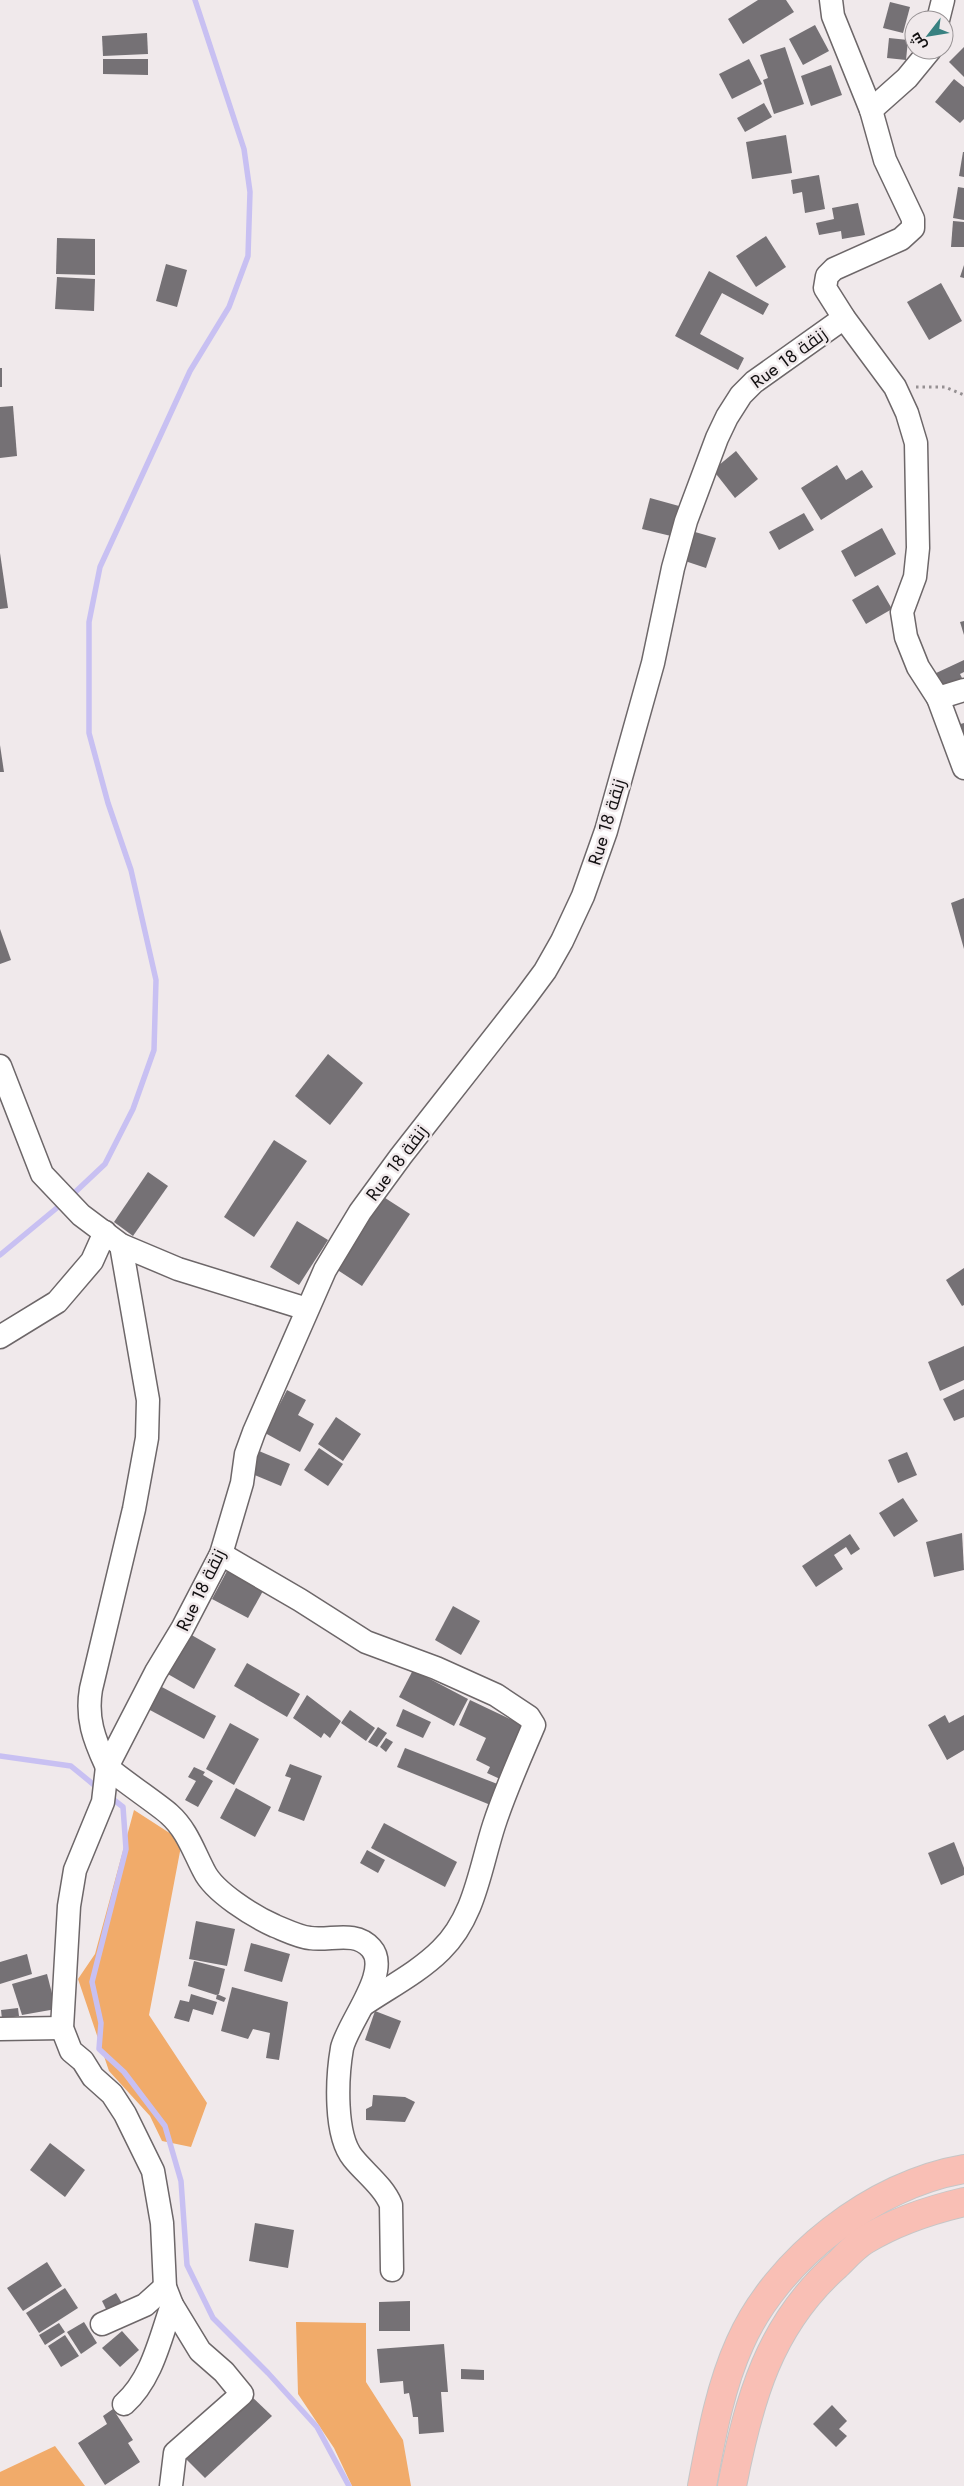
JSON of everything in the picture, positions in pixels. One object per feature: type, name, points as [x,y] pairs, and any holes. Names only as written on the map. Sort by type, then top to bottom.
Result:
[{"type":"highway","points":[[702,2486],[728,2373],[740,2342],[755,2314],[776,2286],[820,2240],[872,2204],[895,2192],[930,2178],[964,2169]]},
{"type":"highway","points":[[732,2486],[751,2401],[768,2357],[776,2339],[814,2285],[864,2240],[922,2212],[964,2202]]},
{"type":"street","name":"Rue 18 زنقة","points":[[830,0],[833,16],[871,110],[885,160],[913,219],[913,228],[901,238],[834,269],[827,276],[825,288],[844,318],[895,387],[908,413],[916,443],[918,548],[915,578],[902,612],[906,636],[918,667],[938,698],[964,768]]},
{"type":"street","points":[[871,110],[908,78],[922,60]]},
{"type":"street","name":"Rue 18 زنقة","points":[[106,1773],[156,1672],[182,1629],[221,1554],[242,1483],[246,1454],[325,1270],[360,1212],[401,1156],[530,991],[562,941],[583,896],[606,831],[653,663],[673,568],[686,521],[728,417],[741,395],[754,382],[844,318]]},
{"type":"street","points":[[938,698],[964,690]]},
{"type":"street","points":[[0,1066],[42,1174],[81,1215],[113,1238],[178,1269],[307,1309]]},
{"type":"street","points":[[0,1337],[56,1302],[113,1238]]},
{"type":"street","points":[[113,1238],[148,1400],[147,1438],[134,1509],[87,1710],[94,1738],[101,1748],[106,1773],[103,1802],[75,1870],[69,1906],[62,2028],[71,2051],[83,2061],[93,2077],[112,2094],[125,2114],[153,2171],[162,2223],[168,2296],[146,2378],[137,2393],[124,2404]]},
{"type":"street","points":[[221,1554],[300,1600],[366,1642],[436,1668],[496,1695],[529,1717],[534,1725],[509,1783],[494,1826],[481,1876],[461,1926],[441,1950],[360,2007]]},
{"type":"street","points":[[106,1773],[151,1798],[170,1815],[183,1829],[195,1848],[204,1873],[220,1890],[238,1904],[274,1925],[310,1938],[358,1938],[371,1948],[378,1963],[369,1994],[360,2007],[342,2048],[340,2122],[344,2145],[352,2157],[388,2196],[391,2205],[392,2270]]},
{"type":"street","points":[[0,2029],[62,2028]]},
{"type":"street","points":[[102,2324],[168,2296]]},
{"type":"street","points":[[168,2296],[200,2351],[224,2372],[242,2394],[175,2453],[171,2486]]},
{"type":"path","points":[[895,387],[945,387],[964,395]]},
{"type":"shaded area","points":[[134,1810],[182,1841],[149,2015],[207,2103],[191,2147],[162,2141],[150,2116],[109,2071],[78,1979],[95,1954]]},
{"type":"shaded area","points":[[296,2322],[366,2323],[366,2382],[403,2440],[411,2486],[352,2486],[334,2448],[298,2394]]},
{"type":"shaded area","points":[[55,2446],[85,2486],[0,2486],[0,2472]]},
{"type":"building","points":[[758,0],[786,0],[794,12],[743,44],[728,19]]},
{"type":"building","points":[[890,2],[910,7],[909,10],[904,10],[903,33],[883,28]]},
{"type":"building","points":[[815,25],[829,51],[803,65],[789,39]]},
{"type":"building","points":[[147,33],[148,54],[103,56],[102,36]]},
{"type":"building","points":[[889,38],[904,40],[904,60],[887,58]]},
{"type":"building","points":[[785,47],[804,104],[774,114],[763,80],[768,78],[760,55]]},
{"type":"building","points":[[964,47],[964,77],[949,62],[954,60],[954,57]]},
{"type":"building","points":[[103,59],[148,59],[148,75],[103,74]]},
{"type":"building","points":[[749,59],[762,84],[732,99],[719,74]]},
{"type":"building","points":[[831,65],[842,95],[811,106],[801,76]]},
{"type":"building","points":[[954,79],[964,87],[964,119],[960,123],[935,102]]},
{"type":"building","points":[[764,103],[772,117],[745,132],[737,118]]},
{"type":"building","points":[[786,135],[792,173],[752,179],[746,142]]},
{"type":"building","points":[[964,152],[964,177],[959,176]]},
{"type":"building","points":[[819,175],[825,209],[805,213],[802,192],[793,194],[791,180]]},
{"type":"building","points":[[958,187],[964,188],[964,220],[953,218]]},
{"type":"building","points":[[858,203],[865,235],[842,239],[841,231],[819,235],[816,223],[834,219],[832,208]]},
{"type":"building","points":[[953,221],[964,222],[964,247],[951,247]]},
{"type":"building","points":[[766,236],[786,267],[756,287],[736,256]]},
{"type":"building","points":[[57,238],[95,239],[95,275],[56,274]]},
{"type":"building","points":[[166,264],[187,270],[177,307],[156,301]]},
{"type":"building","points":[[964,265],[964,278],[960,277]]},
{"type":"building","points":[[709,271],[769,304],[763,315],[722,293],[700,334],[744,358],[738,370],[675,336]]},
{"type":"building","points":[[57,277],[95,279],[94,311],[55,309]]},
{"type":"building","points":[[941,283],[962,321],[929,340],[907,302]]},
{"type":"building","points":[[0,368],[2,368],[2,387],[0,387]]},
{"type":"building","points":[[13,406],[17,456],[0,458],[0,407]]},
{"type":"building","points":[[736,451],[758,479],[735,498],[713,470]]},
{"type":"building","points":[[837,465],[846,480],[862,470],[873,487],[821,520],[801,488]]},
{"type":"building","points":[[650,498],[679,506],[671,536],[642,529]]},
{"type":"building","points":[[804,513],[814,530],[779,550],[769,532]]},
{"type":"building","points":[[882,528],[896,554],[855,577],[841,551]]},
{"type":"building","points":[[688,530],[716,538],[706,568],[679,559]]},
{"type":"building","points":[[0,553],[8,608],[0,609]]},
{"type":"building","points":[[878,585],[892,609],[866,624],[852,600]]},
{"type":"building","points":[[964,621],[964,635],[960,622]]},
{"type":"building","points":[[964,660],[964,672],[960,674],[964,682],[942,692],[934,674]]},
{"type":"building","points":[[964,723],[964,744],[953,726]]},
{"type":"building","points":[[0,745],[4,772],[0,772]]},
{"type":"building","points":[[964,898],[964,949],[951,903]]},
{"type":"building","points":[[0,929],[11,960],[0,964]]},
{"type":"building","points":[[328,1054],[363,1083],[330,1125],[295,1096]]},
{"type":"building","points":[[274,1140],[307,1161],[254,1237],[224,1217]]},
{"type":"building","points":[[148,1172],[168,1186],[133,1236],[114,1222]]},
{"type":"building","points":[[382,1196],[410,1214],[362,1286],[336,1269]]},
{"type":"building","points":[[297,1221],[328,1240],[299,1285],[270,1267]]},
{"type":"building","points":[[964,1268],[964,1305],[962,1306],[946,1280]]},
{"type":"building","points":[[964,1346],[964,1380],[940,1391],[928,1362]]},
{"type":"building","points":[[964,1389],[964,1417],[954,1421],[943,1399]]},
{"type":"building","points":[[287,1390],[306,1400],[298,1415],[314,1424],[300,1452],[265,1433]]},
{"type":"building","points":[[336,1417],[361,1434],[343,1461],[318,1444]]},
{"type":"building","points":[[319,1448],[343,1464],[328,1486],[304,1470]]},
{"type":"building","points":[[259,1451],[290,1464],[281,1486],[250,1473]]},
{"type":"building","points":[[907,1452],[917,1475],[898,1483],[888,1460]]},
{"type":"building","points":[[903,1498],[918,1521],[894,1537],[879,1513]]},
{"type":"building","points":[[962,1533],[964,1570],[934,1577],[926,1542]]},
{"type":"building","points":[[850,1534],[860,1549],[851,1555],[846,1547],[834,1555],[843,1569],[816,1587],[802,1566]]},
{"type":"building","points":[[227,1571],[263,1591],[248,1618],[212,1599]]},
{"type":"building","points":[[453,1606],[480,1621],[461,1655],[435,1640]]},
{"type":"building","points":[[188,1633],[216,1649],[194,1689],[166,1673]]},
{"type":"building","points":[[247,1663],[300,1694],[287,1717],[234,1686]]},
{"type":"building","points":[[413,1670],[468,1699],[454,1726],[399,1697]]},
{"type":"building","points":[[160,1686],[216,1716],[204,1739],[148,1709]]},
{"type":"building","points":[[307,1695],[341,1721],[330,1738],[324,1733],[321,1738],[293,1718]]},
{"type":"building","points":[[470,1700],[525,1726],[500,1779],[487,1773],[490,1767],[476,1760],[486,1738],[459,1725]]},
{"type":"building","points":[[403,1709],[431,1722],[423,1738],[396,1726]]},
{"type":"building","points":[[350,1710],[375,1728],[366,1741],[341,1723]]},
{"type":"building","points":[[945,1715],[949,1723],[964,1715],[964,1750],[947,1760],[928,1725]]},
{"type":"building","points":[[230,1723],[259,1739],[234,1785],[206,1769]]},
{"type":"building","points":[[378,1727],[387,1733],[377,1747],[368,1742]]},
{"type":"building","points":[[386,1738],[393,1742],[386,1752],[380,1747]]},
{"type":"building","points":[[405,1748],[500,1785],[493,1806],[397,1767]]},
{"type":"building","points":[[290,1764],[322,1776],[304,1821],[278,1811],[291,1778],[285,1776]]},
{"type":"building","points":[[194,1767],[205,1772],[203,1775],[213,1781],[198,1807],[185,1800],[196,1781],[188,1777]]},
{"type":"building","points":[[236,1788],[271,1807],[255,1837],[220,1818]]},
{"type":"building","points":[[384,1823],[457,1862],[445,1887],[371,1848]]},
{"type":"building","points":[[954,1842],[964,1868],[964,1875],[941,1885],[928,1853]]},
{"type":"building","points":[[367,1850],[385,1860],[378,1873],[360,1863]]},
{"type":"building","points":[[196,1921],[235,1929],[227,1966],[189,1959]]},
{"type":"building","points":[[251,1943],[290,1954],[282,1982],[244,1971]]},
{"type":"building","points":[[27,1954],[32,1974],[0,1984],[0,1962]]},
{"type":"building","points":[[194,1961],[225,1969],[219,1994],[216,1995],[188,1986]]},
{"type":"building","points":[[47,1974],[56,2009],[22,2015],[12,1984]]},
{"type":"building","points":[[232,1987],[288,2002],[279,2060],[266,2058],[270,2033],[253,2029],[248,2039],[221,2031]]},
{"type":"building","points":[[191,1994],[217,2002],[213,2015],[193,2009],[189,2022],[174,2018],[180,2000],[189,2002]]},
{"type":"building","points":[[217,1994],[226,1998],[224,2002],[216,1999]]},
{"type":"building","points":[[18,2008],[19,2016],[2,2019],[1,2010]]},
{"type":"building","points":[[375,2011],[401,2021],[390,2049],[365,2040]]},
{"type":"building","points":[[373,2095],[405,2097],[415,2102],[405,2122],[366,2120],[366,2109],[372,2106]]},
{"type":"building","points":[[50,2143],[85,2170],[65,2197],[30,2170]]},
{"type":"building","points":[[255,2223],[294,2230],[288,2268],[249,2261]]},
{"type":"building","points":[[47,2262],[62,2286],[23,2311],[7,2288]]},
{"type":"building","points":[[65,2288],[78,2308],[39,2333],[26,2313]]},
{"type":"building","points":[[116,2293],[123,2305],[108,2313],[102,2301]]},
{"type":"building","points":[[410,2301],[410,2331],[379,2331],[379,2302]]},
{"type":"building","points":[[84,2322],[97,2343],[81,2354],[67,2332]]},
{"type":"building","points":[[59,2323],[65,2332],[45,2345],[39,2335]]},
{"type":"building","points":[[122,2331],[139,2350],[120,2367],[102,2348]]},
{"type":"building","points":[[65,2335],[79,2356],[61,2367],[48,2346]]},
{"type":"building","points":[[444,2344],[448,2392],[441,2392],[444,2432],[419,2434],[418,2417],[413,2417],[409,2393],[404,2394],[403,2381],[380,2383],[377,2349]]},
{"type":"building","points":[[461,2369],[484,2370],[484,2380],[461,2379]]},
{"type":"building","points":[[251,2396],[272,2416],[205,2478],[183,2456]]},
{"type":"building","points":[[832,2405],[847,2421],[839,2429],[847,2436],[836,2447],[813,2424]]},
{"type":"building","points":[[113,2409],[133,2440],[128,2443],[140,2462],[105,2485],[78,2443],[107,2424],[103,2416]]},
{"type":"waterway","points":[[71,1196],[105,1164],[133,1109],[154,1050],[156,980],[131,870],[108,803],[89,733],[89,622],[100,567],[190,371],[229,307],[248,256],[250,192],[244,149],[195,0]]},
{"type":"waterway","points":[[0,1255],[64,1202]]},
{"type":"waterway","points":[[0,1756],[71,1766],[99,1789]]},
{"type":"waterway","points":[[109,1796],[123,1807],[126,1849],[92,1982],[101,2023],[99,2049],[124,2072],[165,2126],[181,2181],[187,2265],[213,2318],[268,2373],[317,2427],[349,2486]]}]
